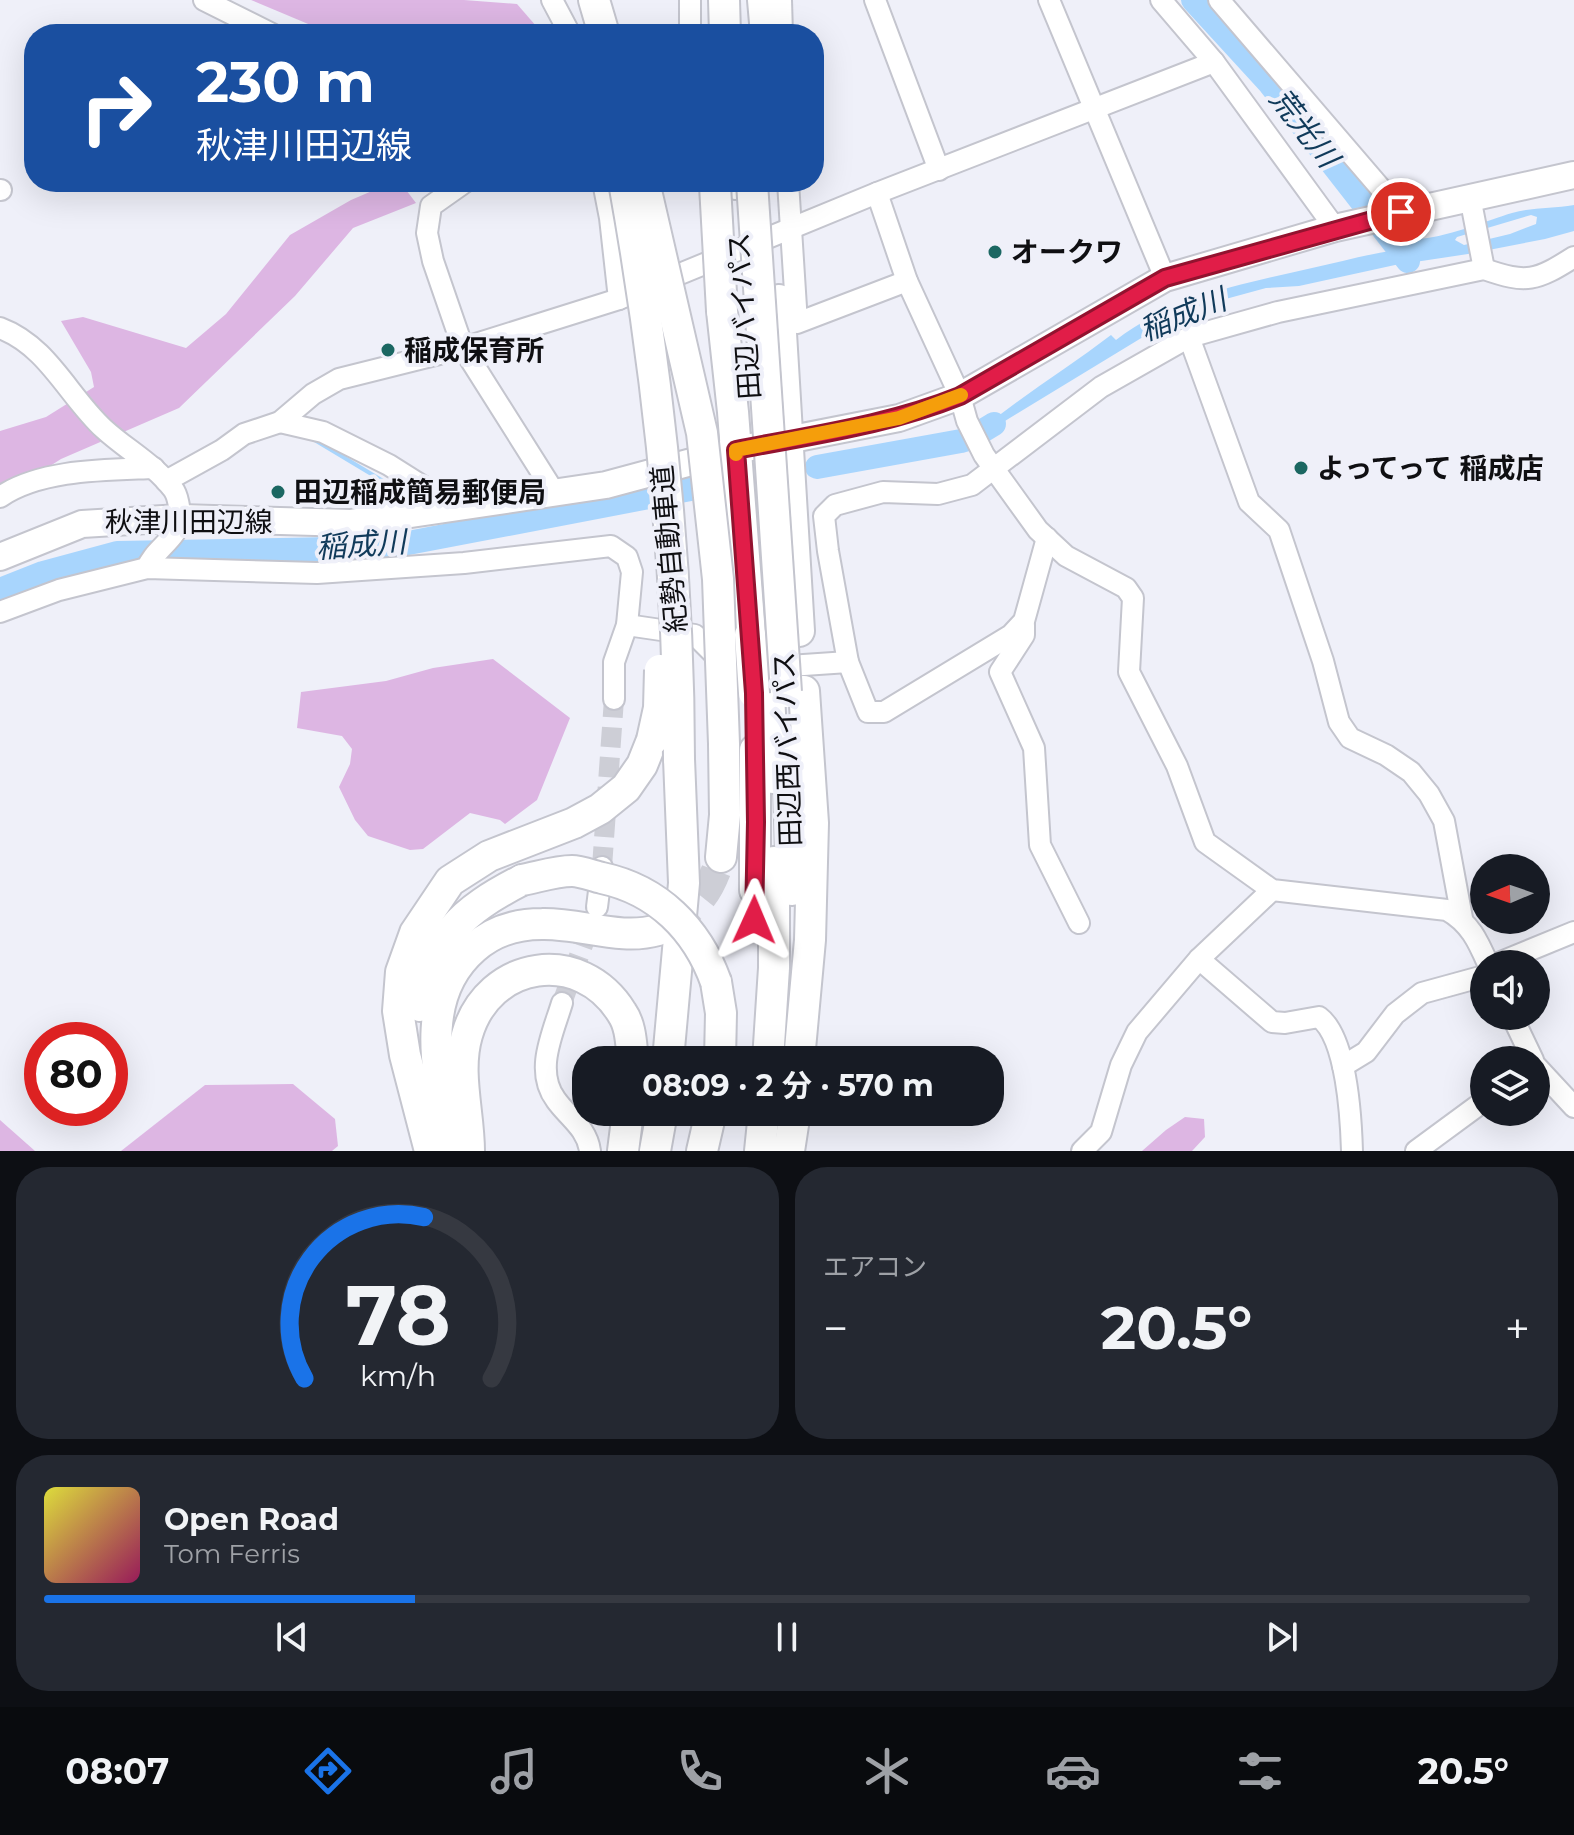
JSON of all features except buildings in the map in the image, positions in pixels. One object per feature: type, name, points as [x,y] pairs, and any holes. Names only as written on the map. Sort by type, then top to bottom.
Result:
[{"type":"highway","points":[[587,0],[593,24]]},
{"type":"highway","points":[[594,0],[601,24]]},
{"type":"highway","points":[[706,0],[706,24]]},
{"type":"highway","points":[[724,0],[725,24]]},
{"type":"highway","points":[[744,0],[745,24]]},
{"type":"highway","points":[[763,0],[765,24]]},
{"type":"highway","name":"紀勢自動車道","points":[[626,192],[641,279],[672,547],[684,883],[670,924],[668,1046]]},
{"type":"highway","points":[[646,192],[702,433],[718,579],[725,815],[721,857]]},
{"type":"highway","points":[[729,192],[722,311],[733,412],[762,445],[799,631],[778,692],[756,822],[750,1046]]},
{"type":"highway","name":"田辺バイパス","points":[[731,192],[762,445]]},
{"type":"highway","points":[[774,192],[779,300],[762,445],[750,635],[778,692],[813,823],[810,940],[800,1046]]},
{"type":"highway","name":"田辺西バイパス","points":[[762,445],[792,913],[787,1046]]},
{"type":"highway","points":[[431,1151],[405,1055],[398,1011],[401,972],[415,933],[450,881],[489,856],[574,823],[600,809],[626,788],[642,765],[652,740],[659,708],[657,520],[662,459]]},
{"type":"highway","name":"田辺西バイパス","points":[[769,1046],[778,692]]},
{"type":"highway","points":[[431,1151],[430,1109],[420,1048],[420,1004],[429,972],[442,942],[460,919],[486,898],[522,880],[572,871],[625,883],[667,908],[693,935],[709,961],[721,1013],[720,1046]]},
{"type":"highway","points":[[452,1151],[437,1055],[436,1016],[446,983],[464,957],[484,939],[513,926],[542,924],[645,934],[670,924]]},
{"type":"highway","points":[[469,1151],[463,1076],[467,1036],[480,1006],[497,986],[536,970],[554,970],[586,978],[603,990],[623,1013],[631,1046]]},
{"type":"highway","points":[[623,1151],[626,1126]]},
{"type":"highway","points":[[655,1151],[659,1126]]},
{"type":"highway","points":[[702,1151],[708,1126]]},
{"type":"highway","points":[[748,1151],[749,1126]]},
{"type":"highway","points":[[760,1151],[763,1126]]},
{"type":"highway","points":[[777,1151],[780,1126]]},
{"type":"highway","points":[[789,1151],[793,1126]]},
{"type":"main road","name":"秋津川田辺線","points":[[0,557],[82,524],[350,523],[554,492],[647,476],[762,445],[899,418],[960,396],[1165,278],[1335,228],[1401,212],[1471,206],[1574,175]]},
{"type":"street","points":[[204,0],[252,24]]},
{"type":"street","points":[[552,0],[565,24]]},
{"type":"street","points":[[690,0],[690,24]]},
{"type":"street","points":[[781,0],[782,24]]},
{"type":"street","points":[[875,0],[939,170]]},
{"type":"street","points":[[1049,0],[1165,278]]},
{"type":"street","points":[[1161,0],[1214,62],[1335,228]]},
{"type":"street","points":[[1219,0],[1401,212]]},
{"type":"street","points":[[0,497],[13,488],[77,472],[160,474],[222,450],[244,434],[280,422],[313,394],[339,379],[463,348],[619,299],[877,193],[1214,62]]},
{"type":"street","points":[[451,192],[431,206],[427,233],[433,261],[463,348],[554,492]]},
{"type":"street","points":[[605,192],[619,299]]},
{"type":"street","points":[[728,192],[710,261],[717,389],[733,412]]},
{"type":"street","points":[[788,192],[797,323],[907,281]]},
{"type":"street","points":[[877,193],[907,281],[960,396],[967,421],[989,463],[1047,538],[1066,556],[1126,588],[1133,598],[1129,672],[1177,766],[1205,842],[1272,890],[1447,910],[1462,918],[1481,950]]},
{"type":"street","points":[[1471,206],[1484,269]]},
{"type":"street","points":[[1024,621],[1011,635],[884,712],[868,712],[848,662],[824,516],[835,505],[883,492],[938,494],[972,485],[989,463],[1101,387],[1189,337],[1278,312],[1484,269],[1510,278],[1542,277],[1574,257]]},
{"type":"street","points":[[0,328],[14,333],[42,355],[103,429],[160,474],[176,492],[179,523],[148,564]]},
{"type":"street","points":[[1189,337],[1249,502],[1279,530],[1323,661],[1339,722],[1350,738],[1386,755],[1411,772],[1429,794],[1444,821],[1462,918]]},
{"type":"street","points":[[280,422],[323,432],[389,465],[427,489],[438,509]]},
{"type":"street","points":[[1047,538],[1024,621],[1024,635],[1000,672],[1034,748],[1040,845],[1079,923]]},
{"type":"street","points":[[0,612],[59,590],[148,564],[317,573],[464,563],[611,546],[627,557],[632,572],[627,625],[614,662],[614,699]]},
{"type":"street","points":[[627,625],[695,635],[716,658],[734,669],[848,662]]},
{"type":"street","points":[[597,907],[602,867]]},
{"type":"street","points":[[1082,1151],[1101,1132],[1121,1065],[1137,1032],[1199,959],[1272,890]]},
{"type":"street","points":[[1530,950],[1574,932]]},
{"type":"street","points":[[1199,959],[1272,1022],[1319,1017],[1327,1023],[1343,1066],[1351,1104],[1352,1151]]},
{"type":"street","points":[[1343,1066],[1366,1052],[1395,1014],[1422,993],[1470,981]]},
{"type":"street","points":[[562,1003],[546,1054],[547,1076],[554,1098],[575,1119],[590,1151]]},
{"type":"street","points":[[1550,1081],[1574,1107]]},
{"type":"street","points":[[1416,1151],[1470,1111]]},
{"type":"shaded area","points":[[251,0],[464,0],[517,4],[534,24],[308,24]]},
{"type":"shaded area","points":[[370,192],[408,192],[416,203],[353,228],[295,296],[179,408],[61,459],[0,498],[0,431],[46,417],[94,387],[91,372],[61,321],[83,317],[186,348],[226,314],[290,235]]},
{"type":"shaded area","points":[[493,659],[570,718],[537,800],[505,824],[470,813],[423,849],[410,850],[368,836],[355,820],[339,787],[350,764],[352,749],[342,736],[297,728],[301,692],[386,681],[433,668]]},
{"type":"shaded area","points":[[293,1084],[335,1119],[338,1146],[332,1151],[121,1151],[205,1085]]},
{"type":"shaded area","points":[[1185,1117],[1204,1119],[1205,1137],[1192,1151],[1142,1151],[1166,1130]]},
{"type":"shaded area","points":[[0,1120],[35,1151],[0,1151]]},
{"type":"water","points":[[1574,205],[1574,231],[1545,239],[1395,265],[1299,286],[1266,288],[1189,309],[987,432],[984,427],[1111,335],[1116,340],[1137,325],[1185,302],[1261,280],[1396,250],[1399,244],[1380,239],[1393,234],[1404,238],[1434,237],[1520,211]],"holes":[[[1531,215],[1537,217],[1536,224],[1510,234],[1464,245],[1455,240]]]},
{"type":"waterway","name":"荒光川","points":[[1193,0],[1270,84],[1408,261]]},
{"type":"waterway","name":"稲成川","points":[[817,467],[961,441],[994,424]]},
{"type":"waterway","points":[[313,439],[418,502]]},
{"type":"waterway","name":"稲成川","points":[[0,590],[43,573],[117,553],[382,548],[722,483]]},
{"type":"waterway","points":[[441,520],[457,533]]},
{"type":"tunnel","points":[[602,867],[614,699]]},
{"type":"tunnel","points":[[667,925],[702,897],[721,857]]},
{"type":"tunnel","points":[[562,1003],[592,920]]},
{"type":"slow traffic","points":[[736,454],[736,450],[899,418],[961,395]]},
{"type":"place","name":"オークワ","points":[[995,252]]},
{"type":"place","name":"稲成保育所","points":[[388,350]]},
{"type":"place","name":"よってって 稲成店","points":[[1301,468]]},
{"type":"place","name":"田辺稲成簡易郵便局","points":[[278,492]]},
{"type":"route","points":[[754,920],[754,693],[736,450],[868,425],[926,409],[960,396],[1165,278],[1401,212]]}]
